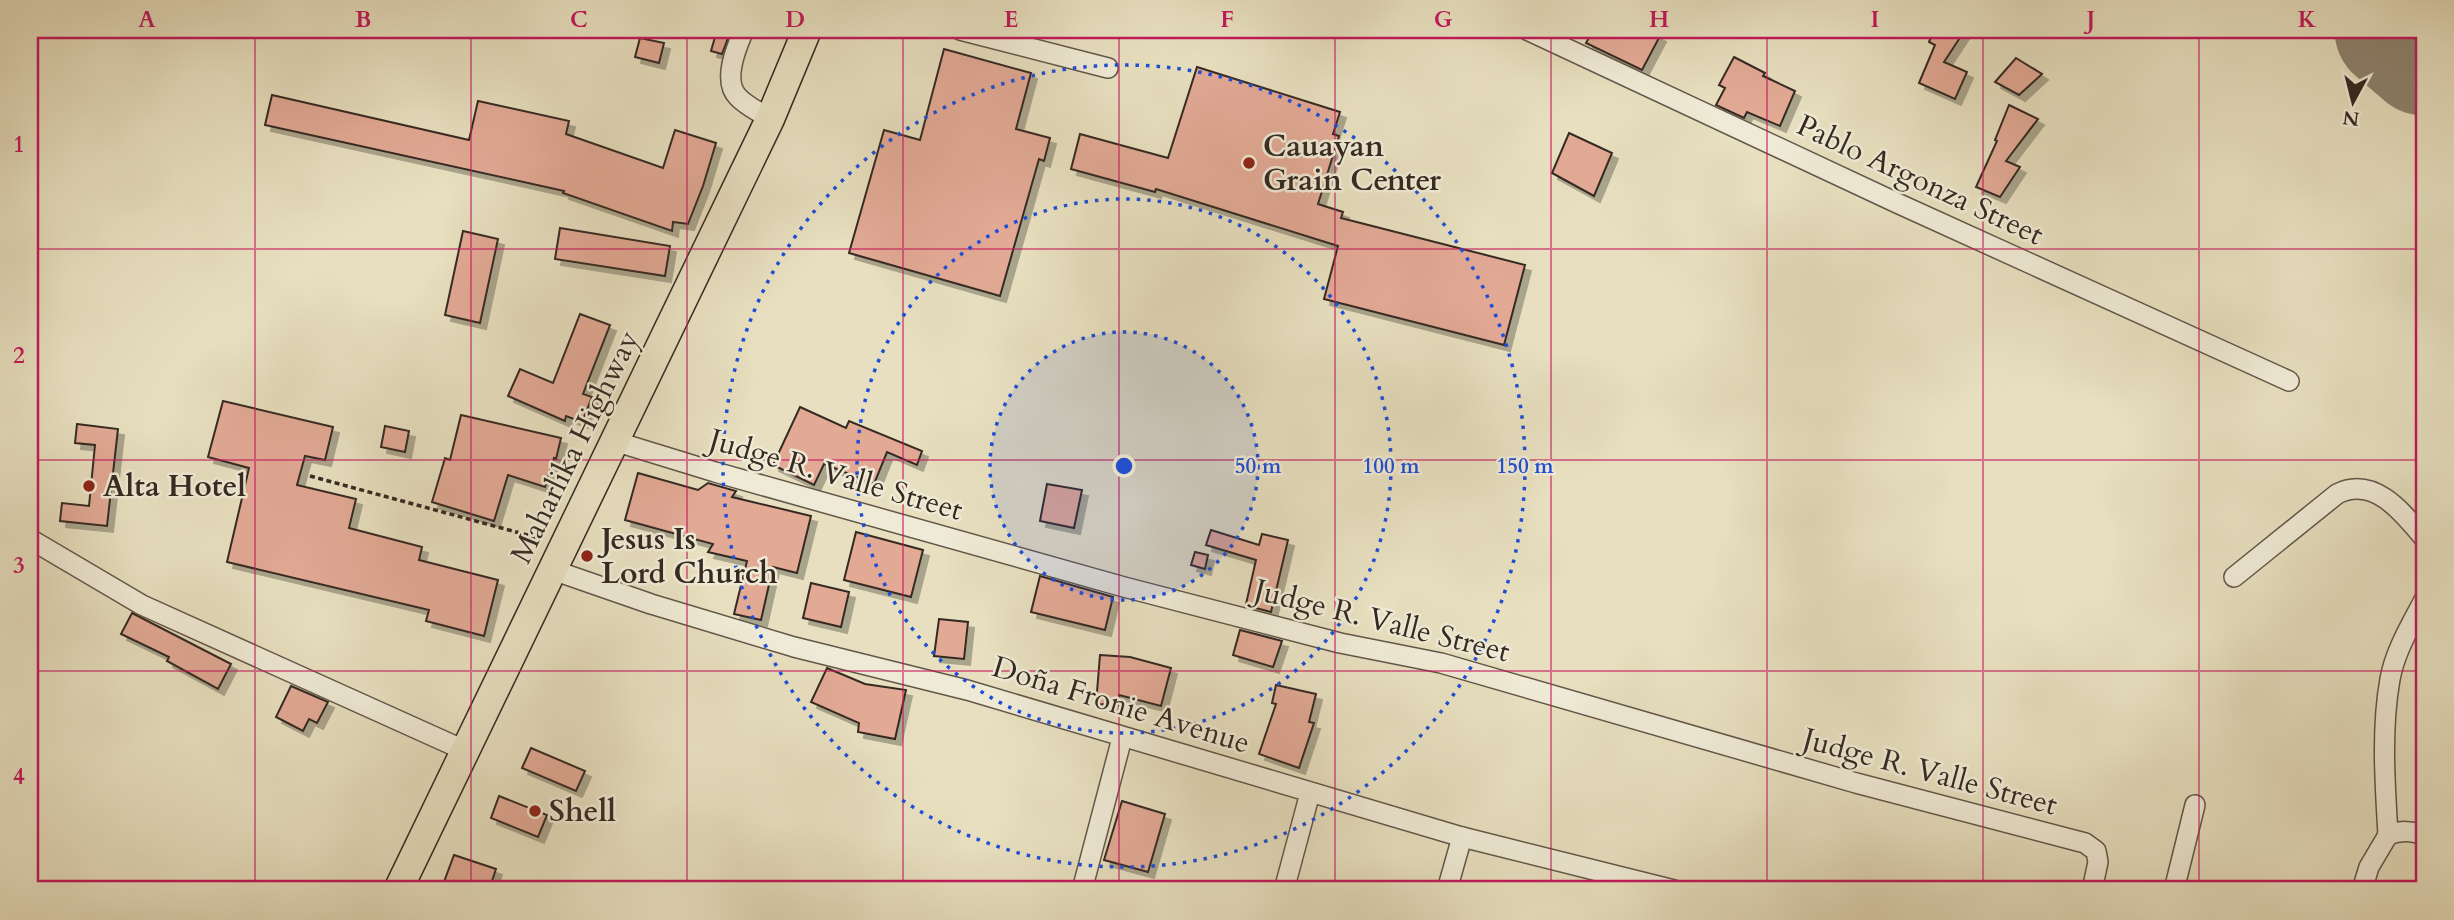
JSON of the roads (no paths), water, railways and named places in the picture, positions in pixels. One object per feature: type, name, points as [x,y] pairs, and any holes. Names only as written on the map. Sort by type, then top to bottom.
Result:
[{"type":"highway","name":"Maharlika Highway","points":[[398,890],[770,118],[807,30]]},
{"type":"street","points":[[744,30],[730,75],[731,87],[738,97],[770,118]]},
{"type":"street","points":[[960,30],[1108,68]]},
{"type":"street","name":"Pablo Argonza Street","points":[[1527,30],[1909,209],[2289,381]]},
{"type":"street","name":"Judge R. Valle Street","points":[[614,441],[1124,587],[1340,643],[1441,663],[1856,783],[2085,844],[2096,851],[2098,862],[2092,890]]},
{"type":"street","points":[[2234,577],[2337,494],[2347,489],[2359,488],[2382,497],[2400,509],[2424,538]]},
{"type":"street","points":[[30,539],[142,605],[466,751]]},
{"type":"street","name":"Doña Fronie Avenue","points":[[559,557],[651,604],[794,647],[967,690],[1462,837],[1674,890]]},
{"type":"street","points":[[2362,890],[2369,867],[2388,835],[2387,718],[2390,678],[2399,651],[2424,600]]},
{"type":"street","points":[[1083,890],[1122,737]]},
{"type":"street","points":[[1284,890],[1310,793]]},
{"type":"street","points":[[2174,890],[2195,805]]},
{"type":"street","points":[[2388,835],[2399,831],[2424,835]]},
{"type":"street","points":[[1447,890],[1462,837]]},
{"type":"place","name":"Cauayan Grain Center","points":[[1249,163]]},
{"type":"place","name":"Alta Hotel","points":[[89,486]]},
{"type":"place","name":"Jesus Is Lord Church","points":[[587,556]]},
{"type":"place","name":"Shell","points":[[535,811]]}]
